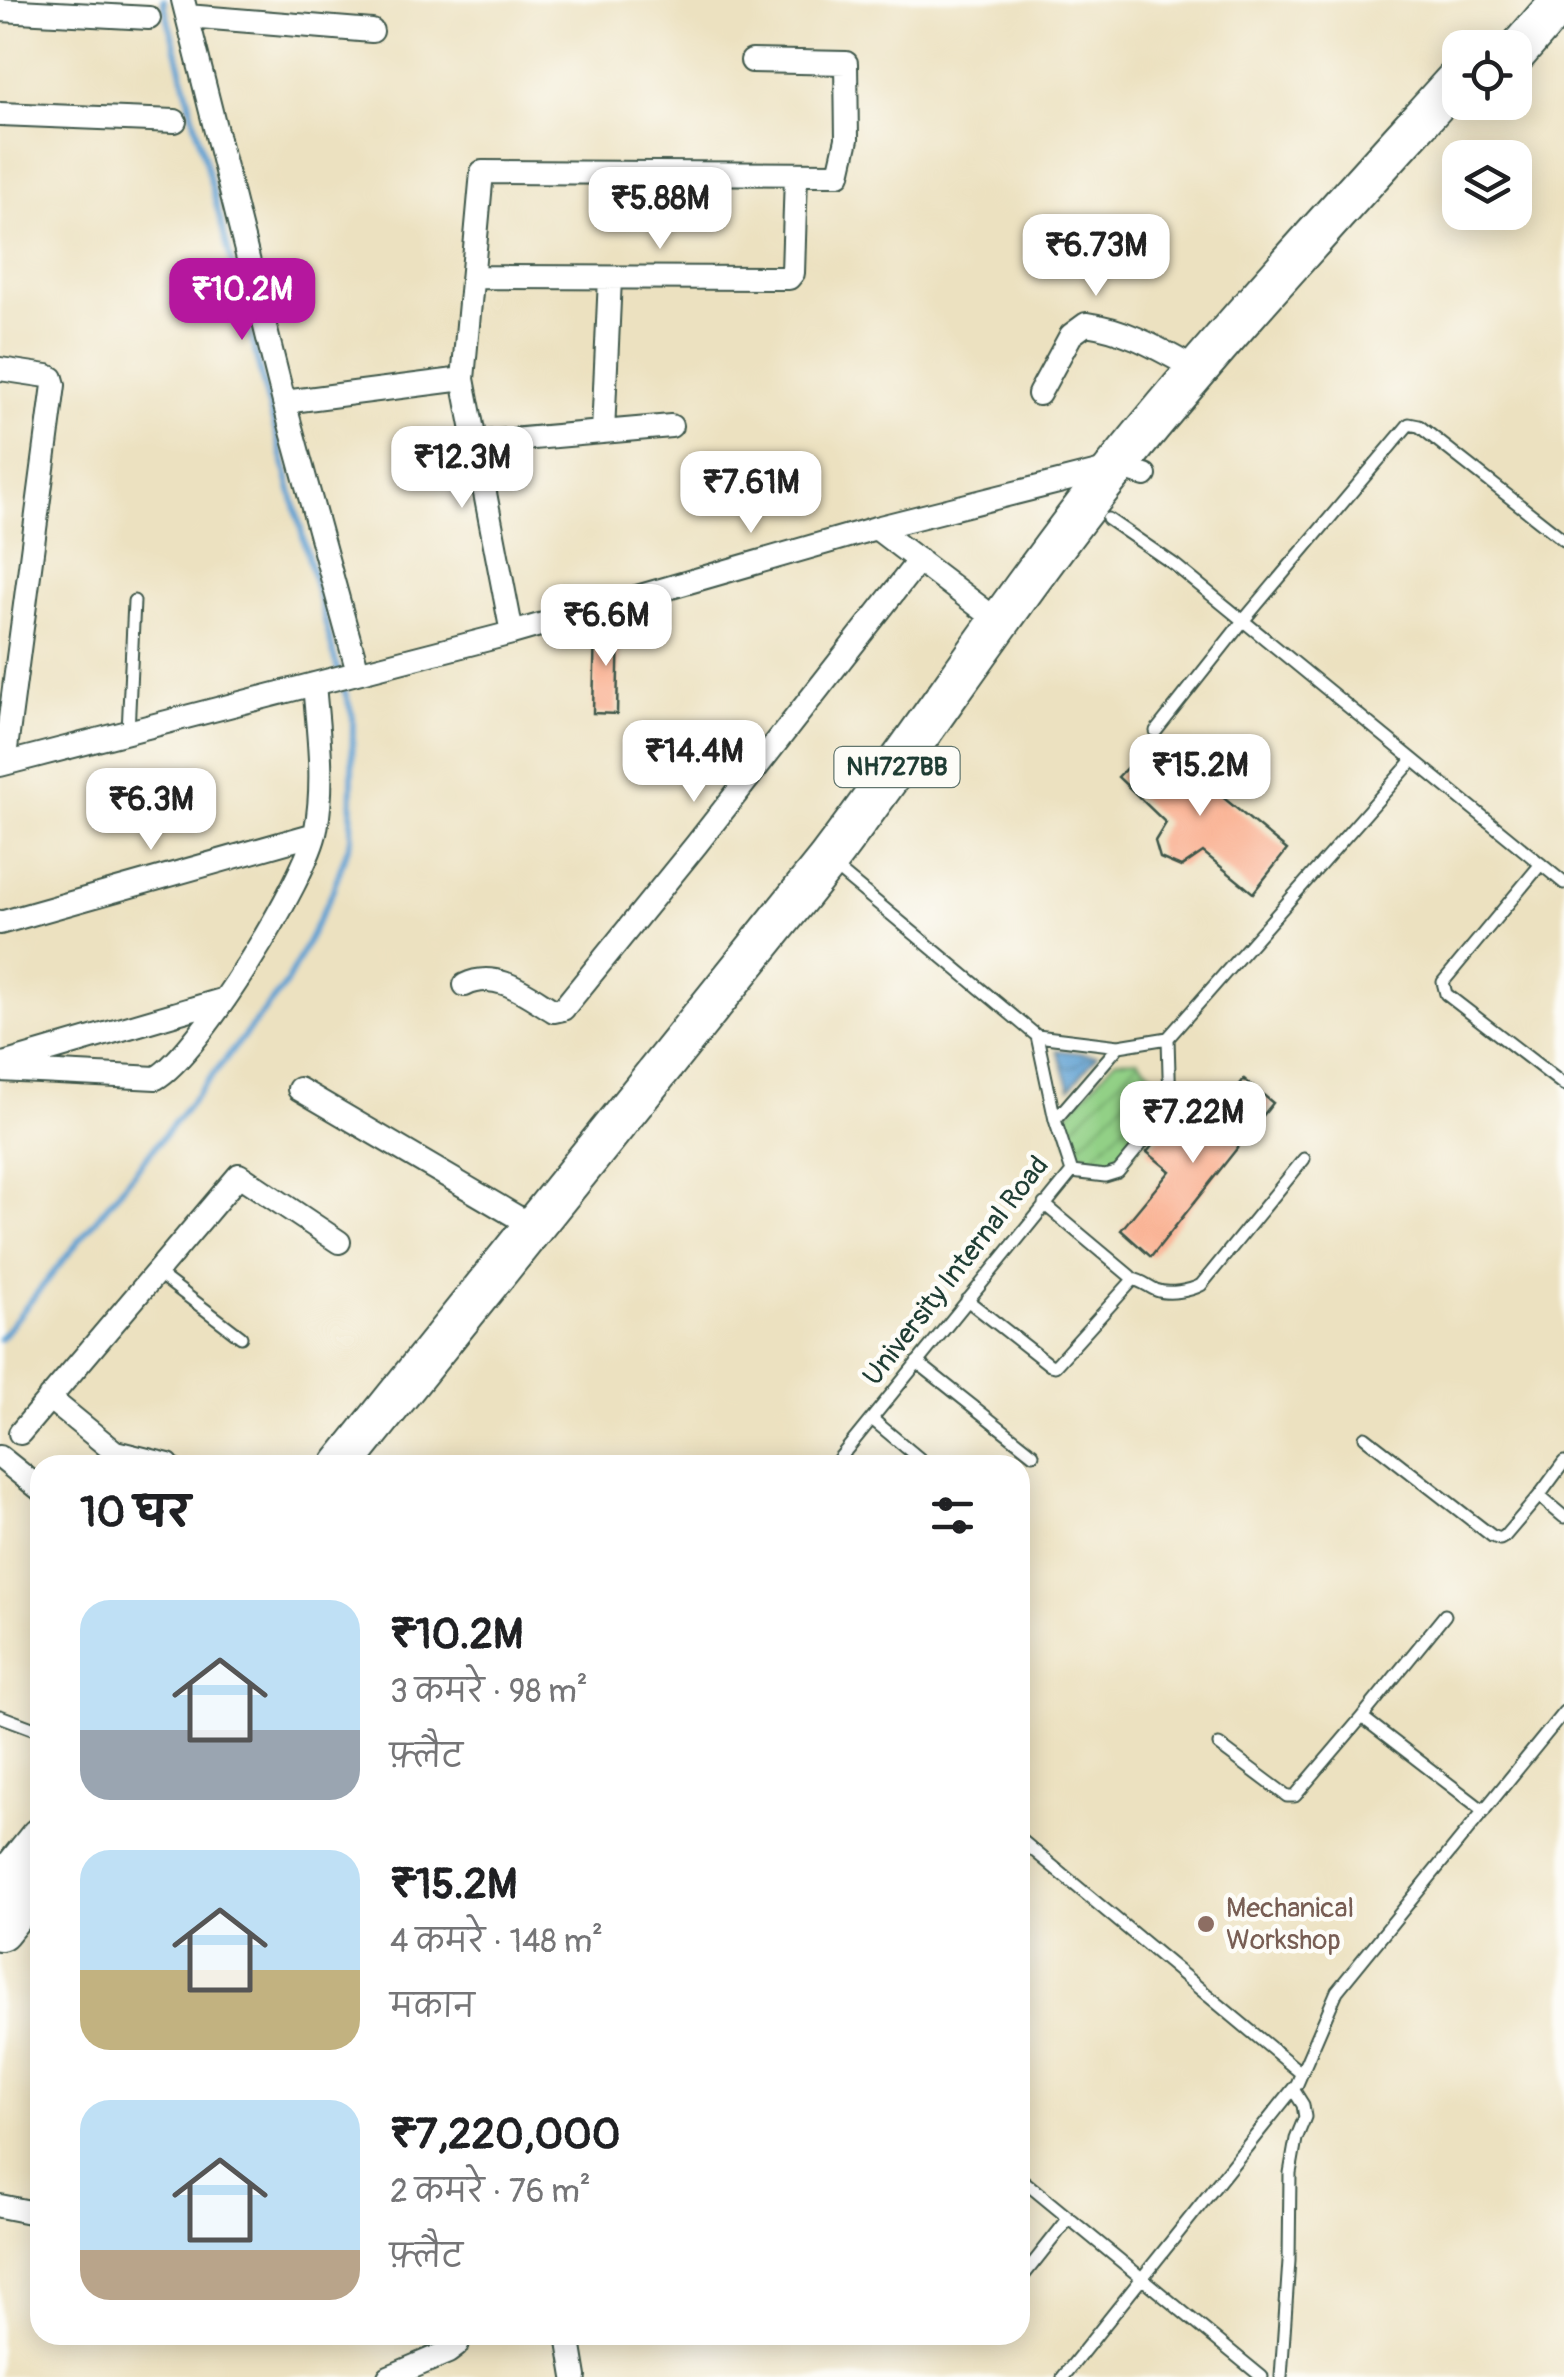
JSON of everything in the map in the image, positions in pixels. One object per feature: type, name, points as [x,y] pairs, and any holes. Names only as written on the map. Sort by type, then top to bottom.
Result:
[{"type":"highway","points":[[1519,30],[1550,13]]},
{"type":"highway","points":[[1532,34],[1550,13]]},
{"type":"highway","name":"NH727BB","points":[[350,1455],[534,1227],[837,870],[914,789],[1020,636],[1108,519],[1131,471],[1197,370],[1442,96]]},
{"type":"highway","name":"NH727BB","points":[[383,1455],[837,870],[893,774],[998,620],[1131,471],[1217,388],[1456,120]]},
{"type":"highway","points":[[0,1888],[30,1850]]},
{"type":"highway","points":[[0,1930],[30,1892]]},
{"type":"street","points":[[0,1067],[156,1078],[166,1072],[225,999],[300,874],[316,834],[320,758],[338,677],[284,402],[185,8],[372,31]]},
{"type":"street","points":[[0,10],[148,18]]},
{"type":"street","points":[[512,633],[464,379],[482,172],[836,174],[842,170],[847,140],[848,68],[840,62],[752,61]]},
{"type":"street","points":[[0,114],[175,122]]},
{"type":"street","points":[[472,277],[789,278],[793,273],[796,174]]},
{"type":"street","points":[[603,432],[610,278]]},
{"type":"street","points":[[1040,394],[1070,335],[1086,324],[1135,336],[1197,370]]},
{"type":"street","points":[[0,370],[47,376],[54,385],[2,764],[512,633],[876,528],[1131,471]]},
{"type":"street","points":[[284,402],[464,379]]},
{"type":"street","points":[[476,443],[671,426]]},
{"type":"street","points":[[876,528],[998,620]]},
{"type":"street","points":[[465,985],[483,978],[496,980],[554,1011],[562,1009],[696,846],[918,560]]},
{"type":"street","points":[[0,923],[316,834]]},
{"type":"street","points":[[0,1067],[225,999]]},
{"type":"street","points":[[299,1089],[534,1227]]},
{"type":"street","points":[[20,1434],[239,1175],[339,1242]]},
{"type":"street","points":[[49,1398],[115,1452],[127,1455]]},
{"type":"street","points":[[0,1456],[30,1482]]},
{"type":"street","points":[[0,2206],[30,2212]]},
{"type":"street","points":[[389,2377],[457,2345]]},
{"type":"street","points":[[570,2345],[575,2377]]},
{"type":"lane","points":[[1156,731],[1409,424],[1418,426],[1564,540]]},
{"type":"lane","points":[[1108,519],[1175,565],[1244,620],[1564,883]]},
{"type":"lane","points":[[128,732],[134,601]]},
{"type":"lane","points":[[837,870],[1036,1036],[1118,1046],[1168,1038],[1413,760]]},
{"type":"lane","points":[[1541,864],[1443,982],[1446,994],[1564,1085]]},
{"type":"lane","name":"University Internal Road","points":[[842,1455],[1072,1172],[1055,1120],[1036,1036]]},
{"type":"lane","points":[[1072,1172],[1106,1176],[1118,1172],[1170,1109],[1168,1038]]},
{"type":"lane","points":[[1055,1120],[1118,1046]]},
{"type":"lane","points":[[1044,1204],[1132,1279],[1159,1292],[1195,1289],[1304,1159]]},
{"type":"lane","points":[[156,1272],[241,1337]]},
{"type":"lane","points":[[967,1300],[1050,1366],[1056,1366],[1132,1279]]},
{"type":"lane","points":[[917,1362],[1032,1454]]},
{"type":"lane","points":[[872,1419],[915,1455]]},
{"type":"lane","points":[[1364,1437],[1500,1539],[1564,1462]]},
{"type":"lane","points":[[1539,1496],[1564,1517]]},
{"type":"lane","points":[[1220,1744],[1287,1796],[1295,1796],[1445,1615]]},
{"type":"lane","points":[[1063,2377],[1293,2089],[1337,1991],[1564,1712]]},
{"type":"lane","points":[[0,1716],[30,1727]]},
{"type":"lane","points":[[1362,1717],[1484,1810]]},
{"type":"lane","points":[[1030,1847],[1301,2073]]},
{"type":"lane","points":[[1281,2377],[1290,2173],[1296,2139],[1305,2117],[1293,2089]]},
{"type":"lane","points":[[1030,2186],[1262,2377]]},
{"type":"lane","points":[[1030,2268],[1070,2218]]},
{"type":"green space","points":[[1137,1059],[1162,1083],[1163,1111],[1127,1158],[1098,1165],[1068,1142],[1065,1116],[1116,1060]]},
{"type":"water","points":[[1057,1050],[1097,1055],[1070,1088]]},
{"type":"building","points":[[595,625],[619,625],[617,714],[593,713]]},
{"type":"building","points":[[1153,740],[1287,850],[1253,893],[1203,852],[1181,867],[1160,858],[1155,841],[1166,823],[1118,777]]},
{"type":"building","points":[[1244,1079],[1273,1103],[1151,1257],[1121,1230],[1170,1171],[1147,1152],[1173,1121],[1196,1141]]},
{"type":"waterway","points":[[163,0],[338,671]]},
{"type":"waterway","points":[[0,1339],[286,984],[331,895],[351,839],[353,717],[342,683]]},
{"type":"place","name":"Mechanical Workshop","points":[[1206,1924]]}]
